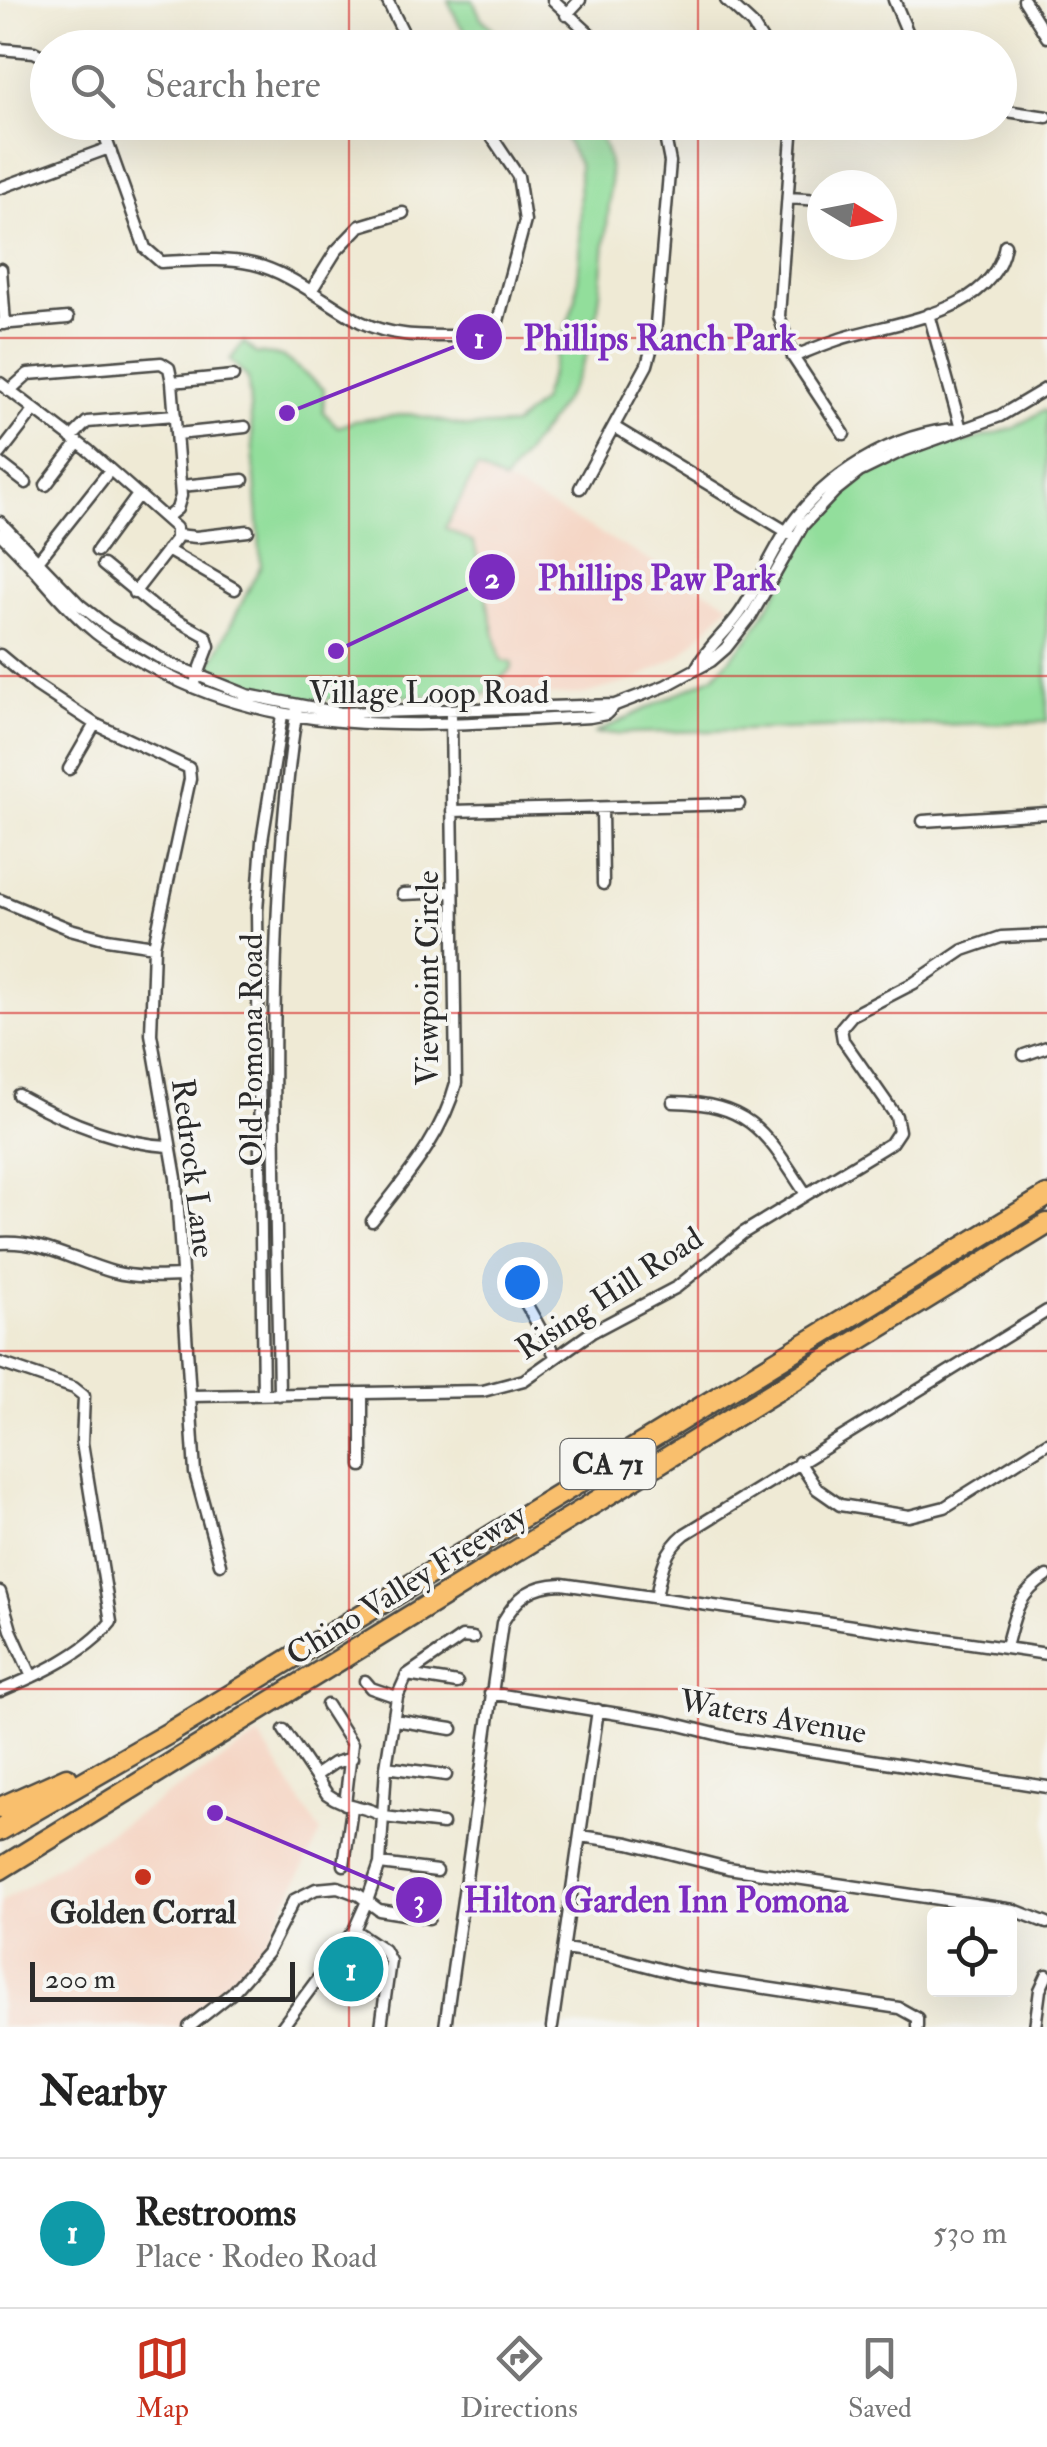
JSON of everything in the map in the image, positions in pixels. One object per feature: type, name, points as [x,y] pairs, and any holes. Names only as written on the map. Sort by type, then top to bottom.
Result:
[{"type":"highway","name":"Chino Valley Freeway","points":[[0,1830],[169,1733],[1047,1196]]},
{"type":"highway","name":"Chino Valley Freeway","points":[[0,1869],[1047,1224]]},
{"type":"highway","points":[[0,1881],[244,1718]]},
{"type":"highway","points":[[0,1808],[169,1733]]},
{"type":"street","points":[[387,0],[402,30]]},
{"type":"street","points":[[553,0],[584,30]]},
{"type":"street","points":[[566,14],[580,0]]},
{"type":"street","points":[[726,0],[756,30]]},
{"type":"street","points":[[894,0],[906,30]]},
{"type":"street","points":[[1024,0],[1047,37]]},
{"type":"street","points":[[0,50],[30,52]]},
{"type":"street","points":[[1017,113],[1047,117]]},
{"type":"street","points":[[106,140],[146,248],[160,262],[255,264],[312,291],[364,324],[408,336],[481,336],[492,331],[498,321],[525,221],[518,176],[494,140]]},
{"type":"street","points":[[580,488],[647,365],[655,336],[670,162],[666,140]]},
{"type":"street","points":[[793,140],[779,316],[793,357],[844,434]]},
{"type":"street","points":[[0,188],[109,148]]},
{"type":"street","points":[[788,198],[807,199]]},
{"type":"street","points":[[312,291],[336,251],[360,226],[403,213]]},
{"type":"street","points":[[793,357],[967,298],[997,272],[1005,245]]},
{"type":"street","points":[[1,269],[2,324],[68,318]]},
{"type":"street","points":[[929,314],[961,429]]},
{"type":"street","points":[[134,592],[177,535],[176,528],[5,387],[28,374],[161,363],[169,368],[181,486],[180,503],[166,518]]},
{"type":"street","points":[[172,382],[233,376]]},
{"type":"street","name":"Village Loop Road","points":[[0,522],[74,614],[99,636],[242,706],[282,715],[296,712],[451,716],[615,705],[665,686],[697,667],[740,614],[819,494],[859,463],[914,438],[1000,416],[1045,394]]},
{"type":"street","points":[[0,454],[34,410]]},
{"type":"street","points":[[46,485],[88,422],[175,414]]},
{"type":"street","points":[[177,434],[245,427]]},
{"type":"street","points":[[614,427],[791,535]]},
{"type":"street","points":[[0,463],[26,483]]},
{"type":"street","points":[[36,564],[110,470]]},
{"type":"street","points":[[181,486],[243,480]]},
{"type":"street","points":[[97,551],[138,495]]},
{"type":"street","points":[[177,535],[248,531]]},
{"type":"street","name":"Village Loop Road","points":[[0,534],[36,564]]},
{"type":"street","points":[[167,550],[235,589]]},
{"type":"street","points":[[103,565],[134,592],[206,636],[210,646],[195,682]]},
{"type":"street","points":[[0,654],[36,685],[95,724],[69,768]]},
{"type":"street","name":"Village Loop Road","points":[[195,682],[296,712]]},
{"type":"street","name":"Old Pomona Road","points":[[280,1395],[274,945],[284,804],[296,712]]},
{"type":"street","name":"Old Pomona Road","points":[[264,1396],[257,911],[262,841],[282,715]]},
{"type":"street","name":"Viewpoint Circle","points":[[372,1221],[430,1145],[449,1110],[456,1083],[451,716]]},
{"type":"street","name":"Redrock Lane","points":[[95,724],[189,768],[190,779],[154,946],[151,1034],[176,1178],[194,1472],[220,1564]]},
{"type":"street","points":[[452,812],[739,804]]},
{"type":"street","points":[[602,808],[603,884]]},
{"type":"street","points":[[923,821],[1047,813]]},
{"type":"street","points":[[403,894],[453,892]]},
{"type":"street","points":[[0,900],[70,928],[107,939],[154,946]]},
{"type":"street","name":"Rising Hill Road","points":[[190,1396],[482,1391],[524,1380],[592,1332],[677,1287],[744,1233],[890,1143],[899,1131],[896,1116],[843,1040],[841,1028],[852,1016],[914,983],[963,950],[1000,937],[1047,935]]},
{"type":"street","points":[[1024,1055],[1047,1047]]},
{"type":"street","points":[[18,1095],[108,1136],[168,1146]]},
{"type":"street","points":[[673,1102],[709,1104],[746,1118],[761,1129],[806,1194]]},
{"type":"street","points":[[0,1242],[38,1245],[119,1274],[184,1276]]},
{"type":"street","points":[[524,1300],[556,1356]]},
{"type":"street","points":[[656,1596],[672,1544],[798,1462],[1047,1311]]},
{"type":"street","points":[[0,1363],[74,1388],[84,1396],[82,1443],[111,1622],[101,1634],[32,1677],[0,1691]]},
{"type":"street","points":[[362,1394],[362,1466]]},
{"type":"street","points":[[798,1462],[816,1489],[840,1506],[909,1516],[945,1507],[1047,1443]]},
{"type":"street","points":[[1006,1647],[1017,1606],[1026,1591],[1047,1576]]},
{"type":"street","points":[[445,2027],[502,1622],[514,1602],[529,1590],[562,1584],[1047,1654]]},
{"type":"street","points":[[0,1592],[11,1630],[32,1677]]},
{"type":"street","points":[[282,2027],[354,1930],[367,1901],[380,1864],[386,1767],[397,1697],[407,1675],[462,1636],[474,1638]]},
{"type":"street","points":[[407,1675],[457,1683]]},
{"type":"street","points":[[365,1681],[371,1688],[397,1697]]},
{"type":"street","name":"Waters Avenue","points":[[490,1693],[736,1738],[1047,1787]]},
{"type":"street","points":[[327,1705],[352,1744],[344,1865]]},
{"type":"street","points":[[552,2027],[598,1710]]},
{"type":"street","points":[[394,1720],[452,1729]]},
{"type":"street","points":[[284,1730],[327,1794],[348,1806],[376,1811],[384,1817],[443,1824]]},
{"type":"street","points":[[315,1776],[334,1763],[352,1758]]},
{"type":"street","points":[[386,1767],[446,1776]]},
{"type":"street","points":[[581,1836],[629,1843],[728,1868],[1014,1910],[1047,1922]]},
{"type":"street","points":[[380,1864],[437,1871]]},
{"type":"street","points":[[189,2027],[232,1993],[267,1953],[294,1900],[316,1889],[338,1887],[379,1910],[428,1918]]},
{"type":"street","points":[[354,1930],[384,1950],[390,1961],[382,2027]]},
{"type":"street","points":[[564,1948],[606,1954],[686,1976],[899,2008],[917,2022]]},
{"type":"street","points":[[1035,2027],[1040,1990],[1047,1974]]},
{"type":"shaded area","points":[[478,467],[730,604],[682,654],[636,680],[584,694],[492,698],[484,695],[512,668],[500,657],[489,617],[491,611],[445,528]]},
{"type":"shaded area","points":[[259,1736],[321,1833],[259,1956],[213,2006],[183,2027],[0,2027],[0,1903]]},
{"type":"green space","points":[[448,0],[473,0],[481,18],[494,30],[464,30]]},
{"type":"green space","points":[[566,140],[602,140],[608,159],[608,211],[600,294],[584,361],[568,393],[504,482],[477,468],[445,528],[474,543],[500,657],[512,663],[512,668],[484,695],[323,700],[290,697],[208,670],[261,565],[248,378],[230,360],[244,342],[255,353],[282,356],[324,389],[323,412],[338,427],[354,421],[409,414],[468,427],[514,425],[541,402],[576,298],[580,254],[579,164]]},
{"type":"green space","points":[[1044,410],[1047,722],[594,734],[714,676],[751,635],[816,516],[848,488],[883,464],[926,447],[962,443],[1014,428]]},
{"type":"place","name":"Phillips Ranch Park","points":[[287,413]]},
{"type":"place","name":"Phillips Paw Park","points":[[336,651]]},
{"type":"place","name":"Hilton Garden Inn Pomona","points":[[215,1813]]},
{"type":"place","name":"Golden Corral","points":[[143,1877]]},
{"type":"place","name":"Restrooms","points":[[351,1969]]}]
